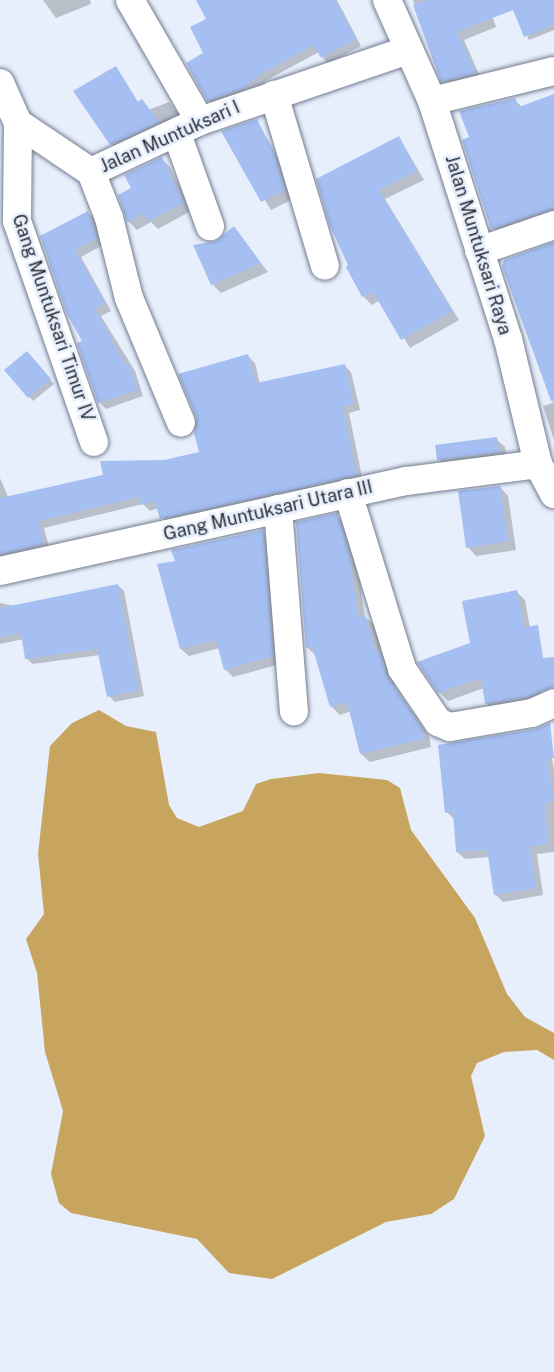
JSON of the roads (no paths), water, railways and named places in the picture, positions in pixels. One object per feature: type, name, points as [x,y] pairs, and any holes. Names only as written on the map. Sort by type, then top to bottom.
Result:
[{"type":"street","points":[[130,0],[188,127],[210,226]]},
{"type":"street","name":"Jalan Muntuksari Raya","points":[[387,0],[432,101],[508,339],[538,464],[554,494]]},
{"type":"street","name":"Jalan Muntuksari I","points":[[18,123],[91,172],[188,127],[408,50]]},
{"type":"street","points":[[432,101],[554,71]]},
{"type":"street","points":[[0,83],[18,123]]},
{"type":"street","points":[[274,95],[325,266]]},
{"type":"street","name":"Gang Muntuksari Timur IV","points":[[18,123],[17,221],[94,441]]},
{"type":"street","points":[[91,172],[109,218],[129,298],[181,423]]},
{"type":"street","points":[[479,251],[554,225]]},
{"type":"street","name":"Gang Muntuksari Utara III","points":[[0,571],[406,480],[538,464]]},
{"type":"street","points":[[348,494],[402,669],[438,722],[450,727],[532,713],[554,703]]},
{"type":"street","points":[[278,509],[294,711]]}]
